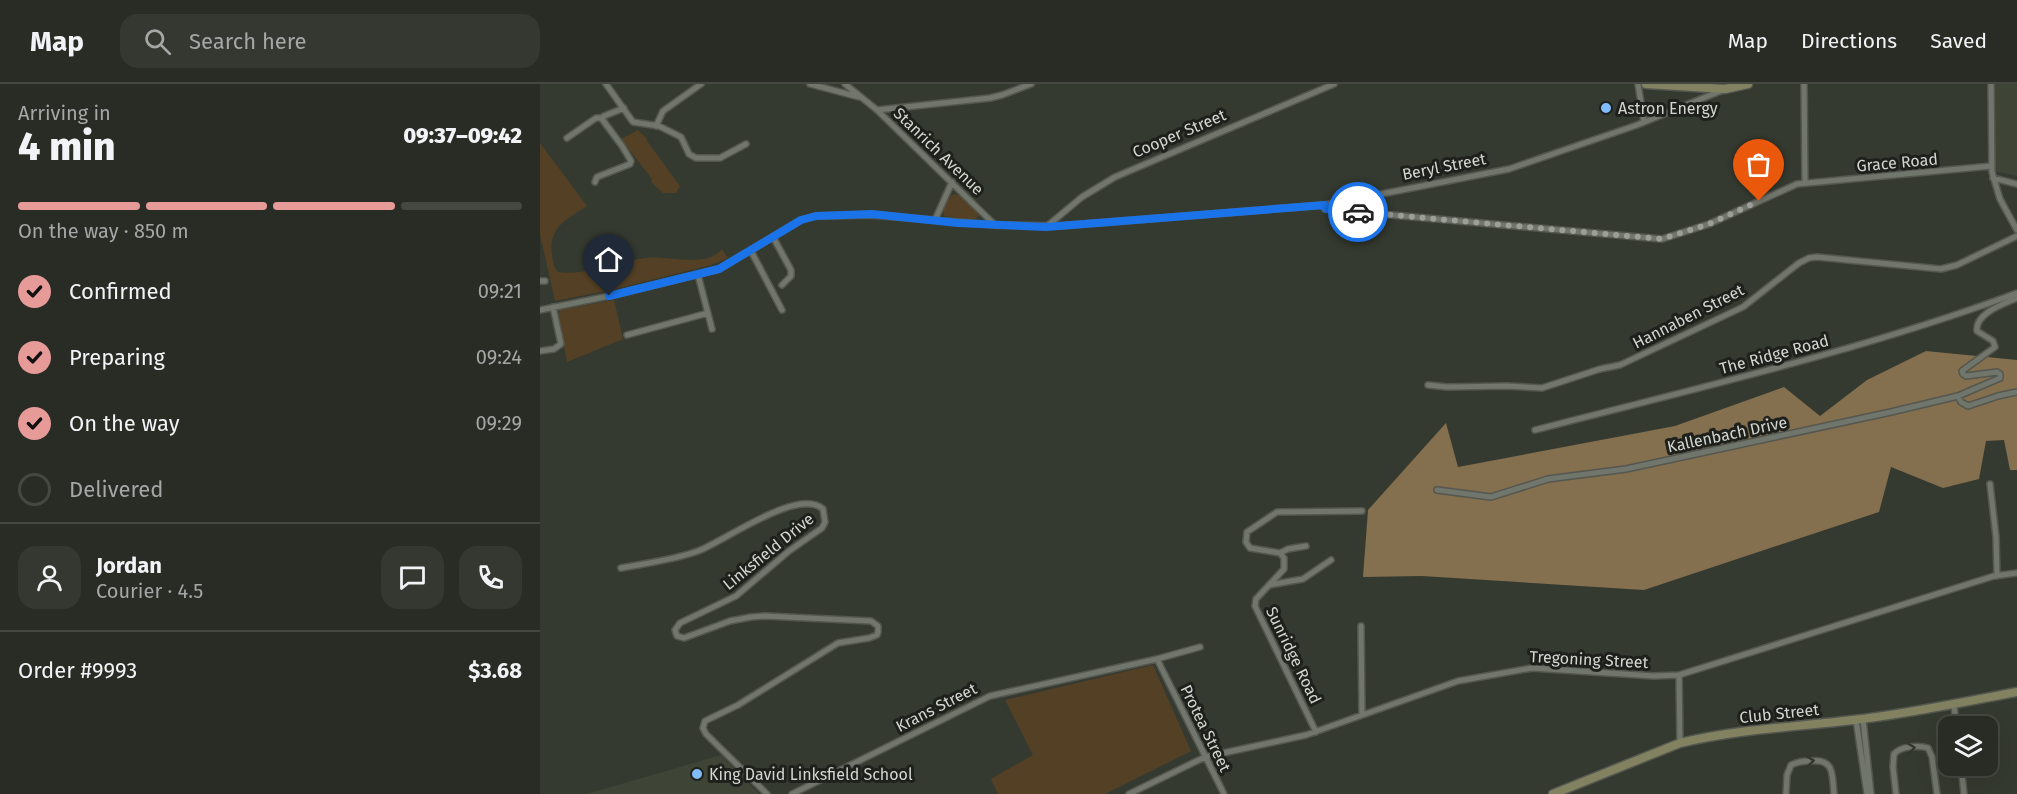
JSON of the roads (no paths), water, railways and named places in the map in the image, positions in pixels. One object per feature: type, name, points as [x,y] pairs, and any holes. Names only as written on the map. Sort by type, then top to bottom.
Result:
[{"type":"main road","points":[[1646,84],[1725,89]]},
{"type":"main road","name":"Beryl Street","points":[[1725,89],[1748,84]]},
{"type":"main road","name":"Club Street","points":[[1553,794],[1680,743],[1750,731],[1859,720],[2017,692]]},
{"type":"street","points":[[606,84],[633,122],[656,126],[681,137],[689,154],[696,158],[720,158],[746,144]]},
{"type":"street","points":[[656,126],[663,111],[701,84]]},
{"type":"street","name":"Stanrich Avenue","points":[[810,84],[864,99]]},
{"type":"street","name":"Stanrich Avenue","points":[[845,84],[877,110],[995,225]]},
{"type":"street","points":[[877,110],[990,98],[1030,84]]},
{"type":"street","name":"Cooper Street","points":[[1046,227],[1082,198],[1115,177],[1320,87],[1334,84]]},
{"type":"street","points":[[1638,84],[1644,122]]},
{"type":"street","points":[[1804,84],[1805,182]]},
{"type":"street","points":[[1990,84],[1993,178],[2000,199],[2017,230]]},
{"type":"street","name":"Beryl Street","points":[[540,310],[698,275],[724,267],[801,220],[816,216],[872,214],[995,225],[1046,227],[1325,207],[1509,169],[1644,122],[1725,89]]},
{"type":"street","points":[[567,138],[596,118],[602,118],[624,108]]},
{"type":"street","points":[[595,182],[597,177],[631,162],[602,118]]},
{"type":"street","name":"Grace Road","points":[[1325,207],[1662,239],[1709,224],[1777,192],[1805,182],[1991,166]]},
{"type":"street","points":[[1993,178],[2017,184]]},
{"type":"street","points":[[935,220],[952,182]]},
{"type":"street","name":"Hannaben Street","points":[[1428,385],[1548,387],[1600,369],[1623,364],[1725,316],[1747,304],[1799,263],[1809,258],[1941,269],[1957,265],[2017,236]]},
{"type":"street","points":[[773,237],[792,270],[791,276],[782,285]]},
{"type":"street","points":[[751,251],[782,310]]},
{"type":"street","points":[[698,275],[712,329]]},
{"type":"street","name":"The Ridge Road","points":[[1535,430],[1865,344],[2017,293]]},
{"type":"street","points":[[1958,396],[2000,378],[1997,372],[1966,376],[1962,371],[1995,348],[1993,341],[1977,331],[1979,321],[1990,312],[2017,298]]},
{"type":"street","points":[[540,351],[554,349],[561,344],[554,307]]},
{"type":"street","points":[[627,335],[708,313]]},
{"type":"street","name":"Kallenbach Drive","points":[[1437,490],[1491,497],[1548,479],[1619,470],[1690,456],[1958,396],[1961,402],[1968,405],[2017,392]]},
{"type":"street","points":[[1990,484],[1996,537],[1997,576]]},
{"type":"street","name":"Linksfield Drive","points":[[621,568],[697,551],[795,504],[815,504],[823,509],[825,522],[822,528],[789,551],[736,596],[677,625],[676,634],[679,638],[686,638],[730,621],[765,616],[871,621],[878,626],[877,635],[838,644],[738,705],[707,719],[703,724],[706,734],[766,794]]},
{"type":"street","points":[[1306,546],[1280,553],[1250,548],[1245,539],[1248,532],[1273,514],[1280,512],[1362,511]]},
{"type":"street","name":"Sunridge Road","points":[[1280,553],[1284,558],[1284,569],[1256,599],[1257,610],[1316,732]]},
{"type":"street","points":[[1269,585],[1303,579],[1331,560]]},
{"type":"street","name":"Tregoning Street","points":[[1129,794],[1205,757],[1299,738],[1458,681],[1532,668],[1654,676],[1679,675],[1997,576],[2017,573]]},
{"type":"street","points":[[1361,626],[1362,715]]},
{"type":"street","name":"Krans Street","points":[[792,794],[984,698],[1200,647]]},
{"type":"street","name":"Protea Street","points":[[1157,659],[1224,794]]},
{"type":"street","points":[[1679,675],[1680,743]]},
{"type":"street","points":[[1954,704],[1955,716]]},
{"type":"street","points":[[1859,720],[1869,794]]},
{"type":"street","points":[[1896,794],[1894,754],[1900,749],[1922,746],[1928,748],[1931,753],[1937,794]]},
{"type":"street","points":[[1786,794],[1787,775],[1791,765],[1820,760],[1827,762],[1830,767],[1834,794]]},
{"type":"street","points":[[1962,776],[1964,794]]},
{"type":"place","name":"Astron Energy","points":[[1606,108]]},
{"type":"place","name":"King David Linksfield School","points":[[697,774]]}]
